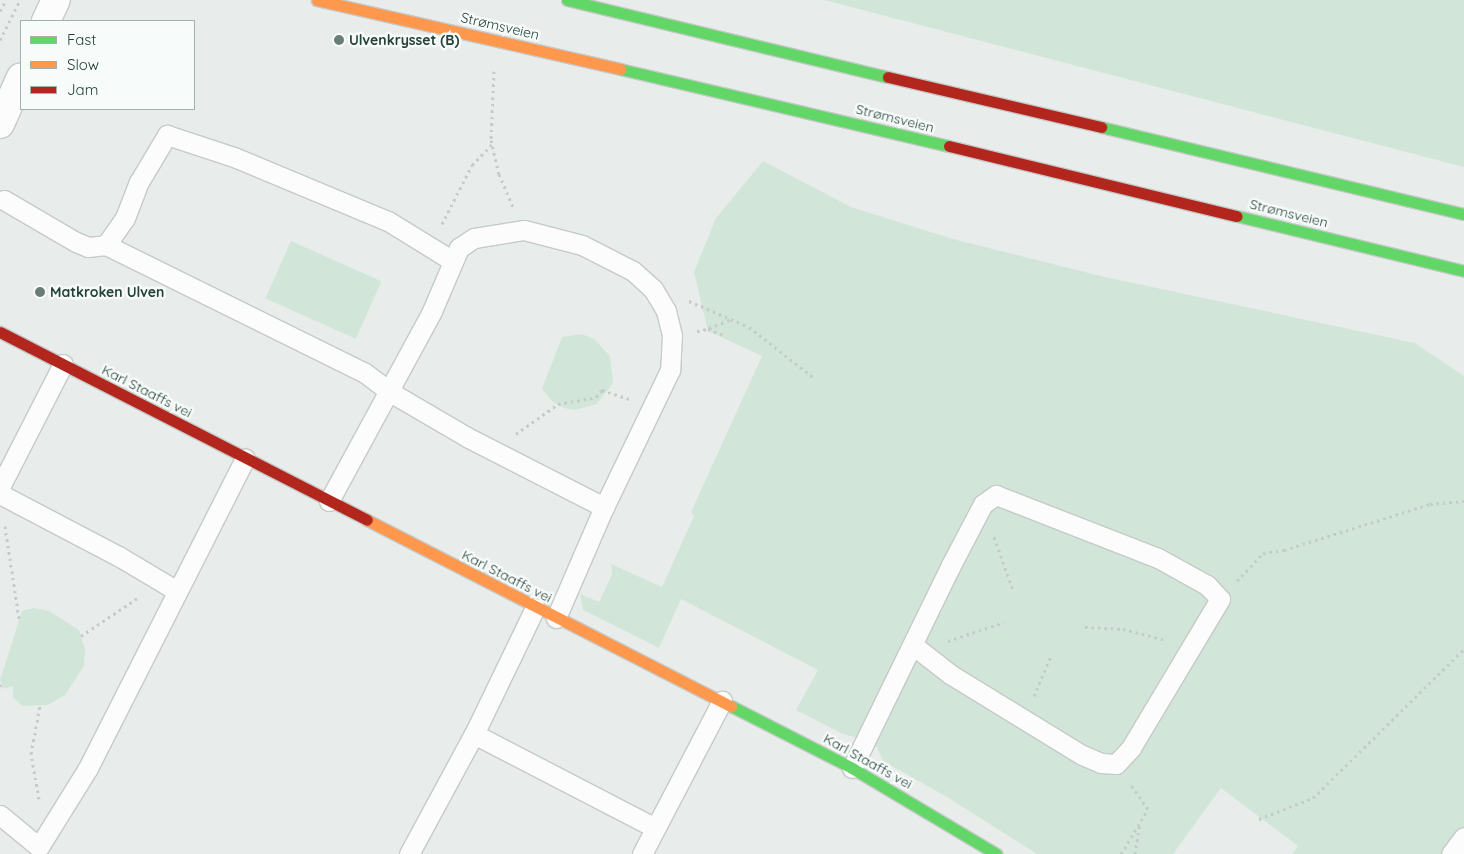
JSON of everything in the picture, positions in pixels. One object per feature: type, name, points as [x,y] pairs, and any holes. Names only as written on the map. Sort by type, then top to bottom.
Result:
[{"type":"main road","name":"Strømsveien","points":[[317,0],[771,103],[1464,271]]},
{"type":"main road","points":[[566,0],[1464,214]]},
{"type":"main road","name":"Karl Staaffs vei","points":[[0,332],[535,608],[852,768],[996,854]]},
{"type":"street","points":[[46,20],[56,0]]},
{"type":"street","points":[[0,124],[20,79]]},
{"type":"lane","points":[[106,245],[125,218],[139,182],[167,135],[234,157],[380,217],[453,261]]},
{"type":"lane","points":[[4,200],[76,242],[88,247],[106,245],[365,372],[390,392],[493,450],[604,507]]},
{"type":"lane","points":[[329,501],[432,312],[459,248],[474,238],[524,230],[582,245],[633,272],[653,289],[666,312],[672,335],[670,370],[604,507],[556,618]]},
{"type":"lane","points":[[0,487],[8,452],[63,364]]},
{"type":"lane","points":[[0,815],[39,847],[88,768],[169,586],[246,458]]},
{"type":"lane","points":[[0,494],[169,586]]},
{"type":"lane","points":[[852,768],[917,648],[983,504],[996,495],[1158,558],[1207,585],[1220,599],[1193,647],[1130,748],[1116,764],[1101,763],[1082,756],[917,648]]},
{"type":"lane","points":[[409,854],[474,734],[535,608]]},
{"type":"lane","points":[[642,854],[722,701]]},
{"type":"lane","points":[[474,734],[656,828]]},
{"type":"lane","points":[[1451,854],[1464,837]]},
{"type":"path","points":[[0,11],[6,0]]},
{"type":"path","points":[[0,40],[18,6]]},
{"type":"path","points":[[487,69],[496,72],[492,144],[499,174],[524,230]]},
{"type":"path","points":[[428,246],[452,208],[472,165],[492,144]]},
{"type":"path","points":[[653,289],[749,327],[813,377]]},
{"type":"path","points":[[708,329],[731,319]]},
{"type":"path","points":[[493,450],[558,404],[596,397],[602,390],[654,406]]},
{"type":"path","points":[[1220,599],[1263,553],[1284,550],[1430,504],[1464,501]]},
{"type":"path","points":[[983,504],[1013,590]]},
{"type":"path","points":[[4,520],[6,553],[19,619]]},
{"type":"path","points":[[81,636],[169,586]]},
{"type":"path","points":[[917,648],[1004,622]]},
{"type":"path","points":[[1085,627],[1122,629],[1193,647]]},
{"type":"path","points":[[1259,819],[1313,798],[1464,649]]},
{"type":"path","points":[[1022,718],[1051,656]]},
{"type":"path","points":[[40,706],[31,754],[33,777],[44,815],[52,827]]},
{"type":"path","points":[[1116,764],[1148,809],[1120,854]]},
{"type":"path","points":[[1134,854],[1141,821]]},
{"type":"green space","points":[[824,0],[1464,0],[1464,167]]},
{"type":"green space","points":[[763,161],[851,207],[953,239],[1105,277],[1415,343],[1464,376],[1464,854],[1292,854],[1298,846],[1221,788],[1173,854],[1037,854],[947,797],[883,761],[877,747],[866,740],[843,734],[796,710],[818,670],[681,599],[659,648],[583,610],[580,594],[599,602],[612,575],[611,564],[662,587],[694,516],[691,512],[762,356],[708,331],[694,272],[716,218]]},
{"type":"green space","points":[[291,241],[381,281],[356,339],[265,299]]},
{"type":"green space","points":[[582,334],[594,339],[610,356],[613,383],[597,404],[575,410],[564,408],[553,402],[542,389],[562,337]]},
{"type":"green space","points":[[34,608],[49,611],[79,630],[85,649],[84,666],[65,695],[48,705],[22,706],[13,697],[13,686],[4,689],[0,680],[22,611]]},
{"type":"traffic: fast","points":[[567,0],[888,77]]},
{"type":"traffic: fast","points":[[620,69],[949,146]]},
{"type":"traffic: fast","points":[[1101,127],[1464,214]]},
{"type":"traffic: fast","points":[[1237,216],[1464,271]]},
{"type":"traffic: fast","points":[[731,706],[852,768],[996,854]]},
{"type":"traffic: slow","points":[[317,0],[620,69]]},
{"type":"traffic: slow","points":[[367,520],[731,706]]},
{"type":"traffic: jam","points":[[888,77],[1101,127]]},
{"type":"traffic: jam","points":[[949,146],[1237,216]]},
{"type":"traffic: jam","points":[[0,332],[367,520]]},
{"type":"place","name":"Ulvenkrysset (B)","points":[[339,40]]},
{"type":"place","name":"Matkroken Ulven","points":[[40,292]]}]
